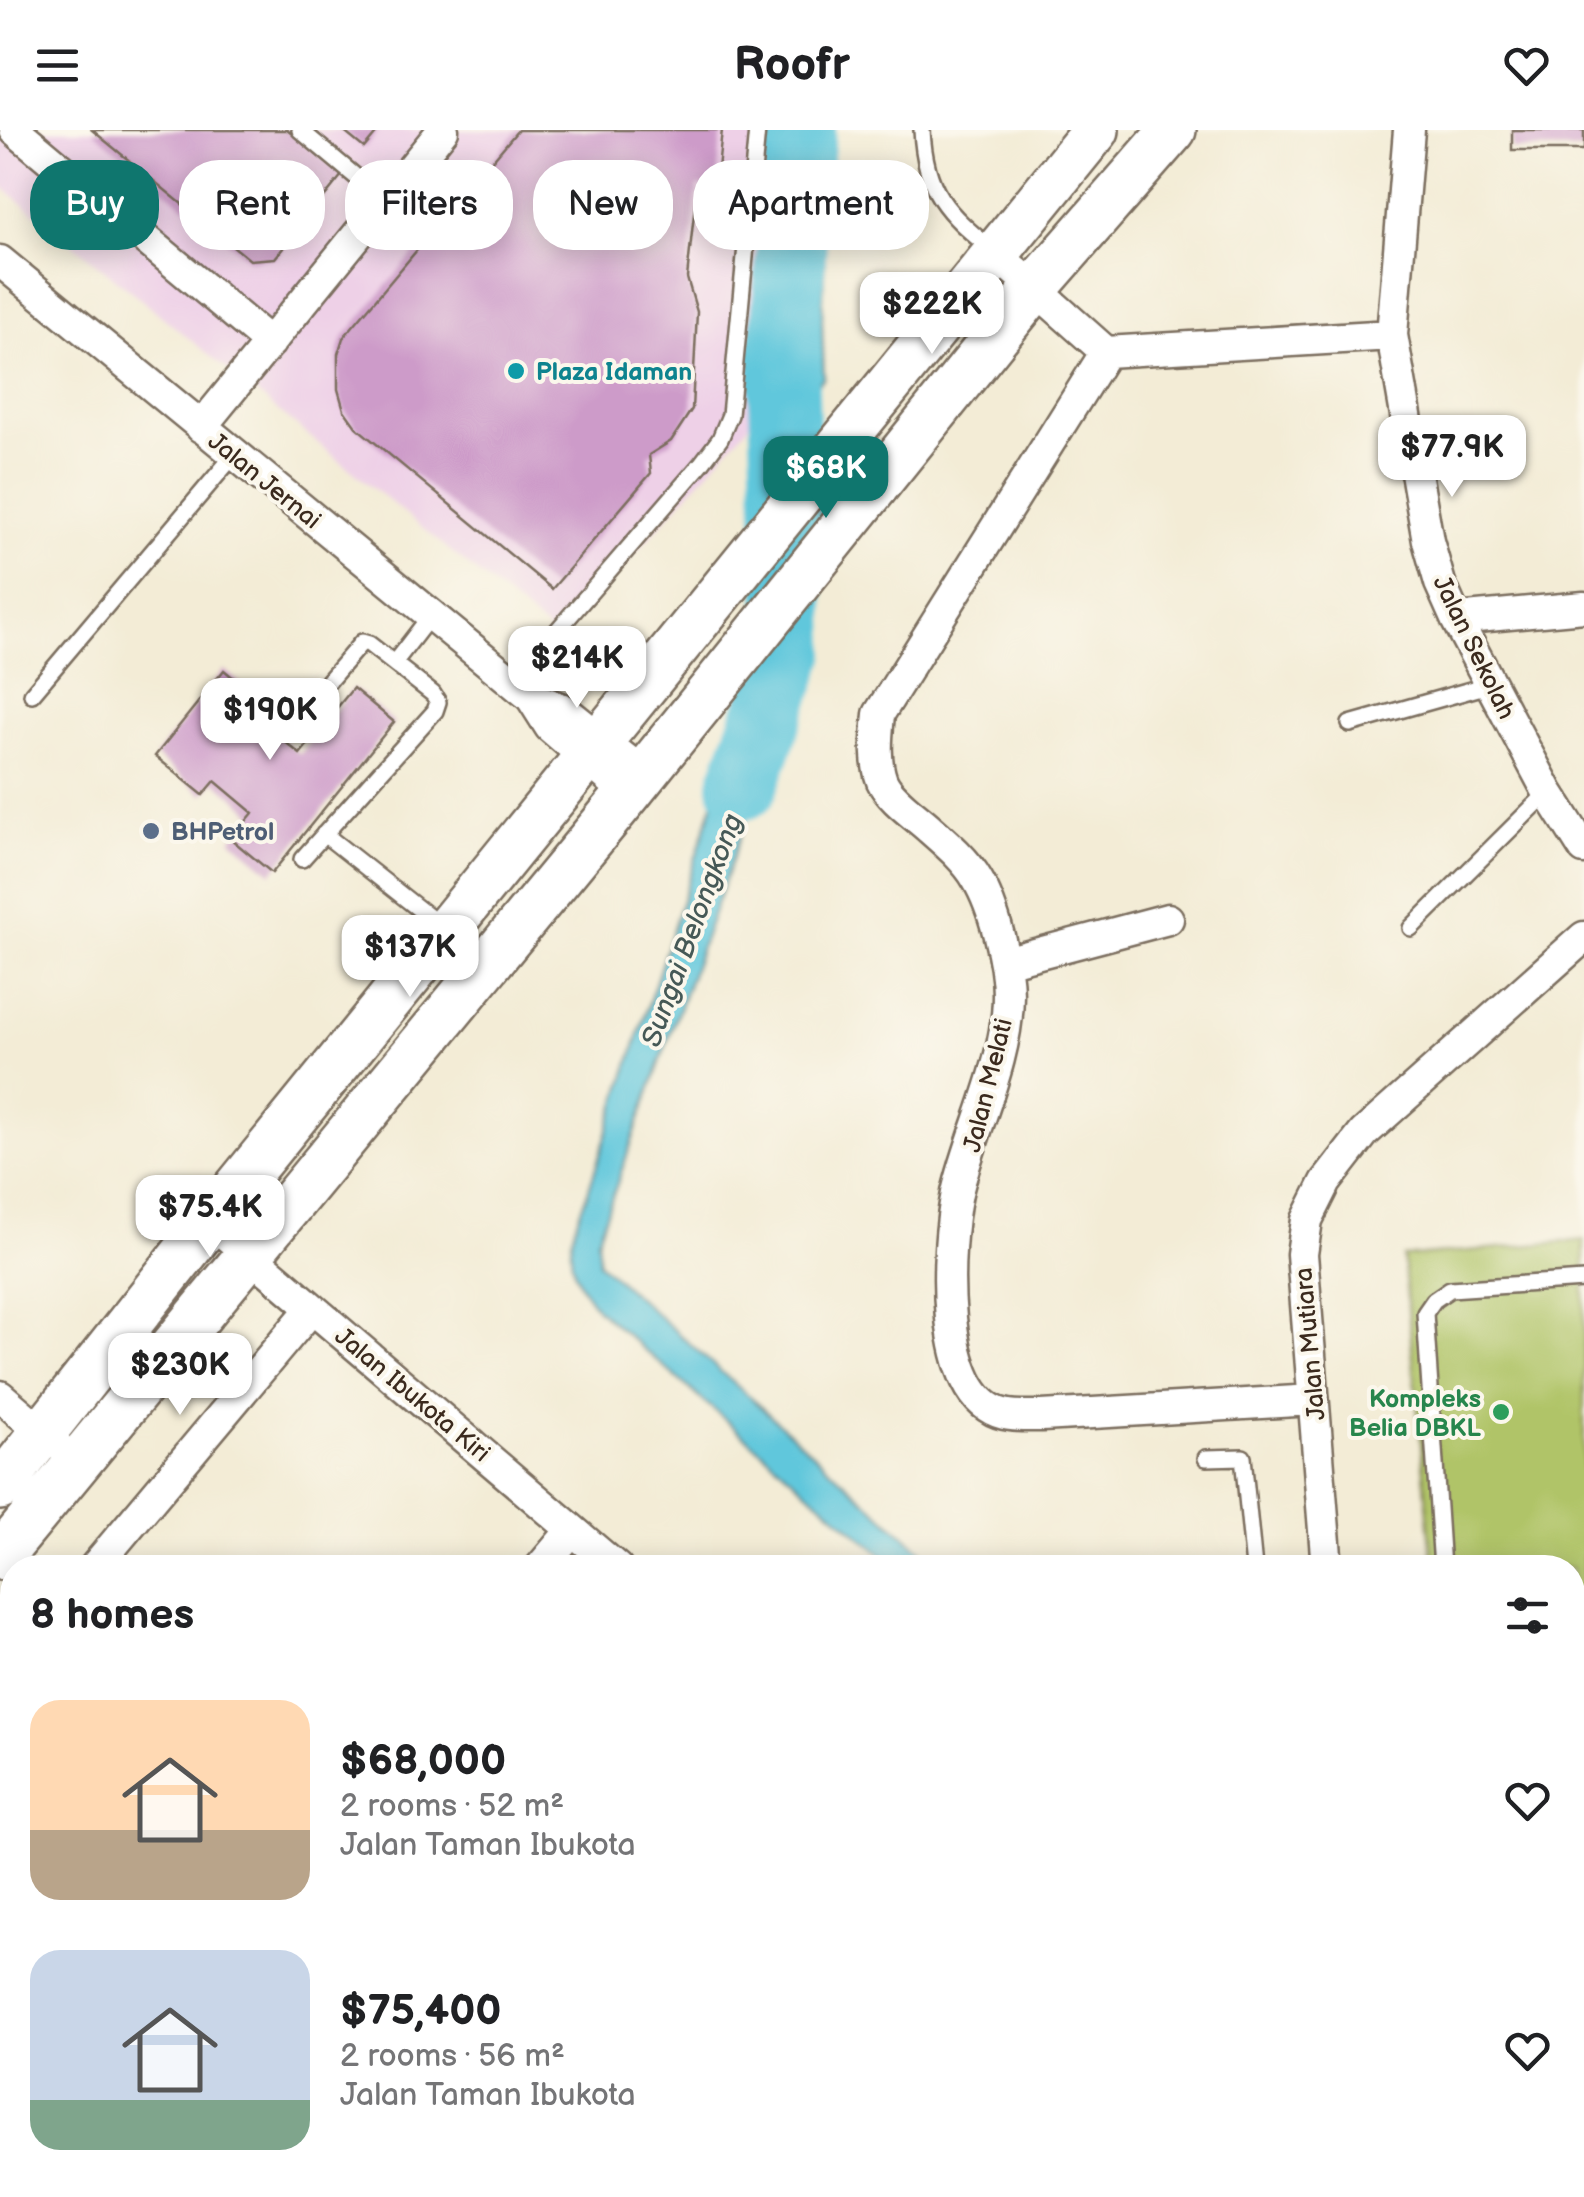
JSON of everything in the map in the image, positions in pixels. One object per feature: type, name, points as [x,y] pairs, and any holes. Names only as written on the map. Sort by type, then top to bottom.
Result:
[{"type":"main road","points":[[0,1487],[210,1220],[1096,130]]},
{"type":"main road","points":[[2,1555],[636,784],[1035,288],[1173,130]]},
{"type":"street","points":[[15,130],[270,343]]},
{"type":"street","points":[[419,160],[443,130]]},
{"type":"street","name":"Jalan Sekolah","points":[[1409,130],[1392,334],[1428,540],[1440,583],[1456,619],[1548,792],[1584,849]]},
{"type":"street","points":[[201,427],[346,250]]},
{"type":"street","points":[[998,254],[1106,352],[1392,334]]},
{"type":"street","name":"Jalan Jernai","points":[[0,261],[531,697],[550,727],[593,748],[636,784]]},
{"type":"street","name":"Jalan Melati","points":[[1106,352],[879,714],[876,746],[883,784],[977,878],[1004,962],[1008,996],[1001,1042],[957,1194],[951,1241],[952,1324],[959,1368],[977,1399],[1002,1414],[1042,1416],[1314,1400]]},
{"type":"street","points":[[1456,619],[1584,608]]},
{"type":"street","points":[[1004,962],[1168,918]]},
{"type":"street","name":"Jalan Mutiara","points":[[1326,1555],[1302,1254],[1307,1220],[1326,1182],[1364,1133],[1584,937]]},
{"type":"street","name":"Jalan Ibukota Kiri","points":[[210,1220],[601,1555]]},
{"type":"street","points":[[105,1555],[312,1308]]},
{"type":"street","points":[[0,1396],[77,1462]]},
{"type":"street","points":[[551,1555],[572,1530]]},
{"type":"lane","points":[[300,130],[345,167]]},
{"type":"lane","points":[[556,632],[720,439],[730,414],[757,130]]},
{"type":"lane","points":[[922,130],[924,162],[940,201],[998,254]]},
{"type":"lane","points":[[32,694],[234,455]]},
{"type":"lane","points":[[394,663],[431,616]]},
{"type":"lane","points":[[292,724],[362,642],[394,663],[438,702],[435,711],[302,859]]},
{"type":"lane","points":[[1350,724],[1492,684]]},
{"type":"lane","points":[[1411,928],[1548,792]]},
{"type":"lane","points":[[324,834],[446,930]]},
{"type":"lane","points":[[1441,1555],[1425,1313],[1434,1300],[1450,1289],[1584,1280]]},
{"type":"lane","points":[[1206,1458],[1243,1457],[1253,1555]]},
{"type":"shaded area","points":[[0,130],[777,130],[775,160],[693,160],[693,250],[769,250],[757,416],[559,639],[80,250],[159,250],[159,160],[30,160],[30,209],[0,185]]},
{"type":"green space","name":"Kompleks Belia DBKL","points":[[1584,1240],[1584,1555],[1432,1555],[1403,1257]]},
{"type":"water","points":[[786,130],[830,130],[829,160],[784,160]]},
{"type":"water","points":[[780,250],[825,250],[824,378],[771,424]]},
{"type":"water","points":[[800,668],[597,1240],[599,1263],[927,1555],[882,1555],[598,1310],[573,1266],[575,1226],[733,742]]},
{"type":"building","points":[[92,130],[287,130],[324,160],[179,160],[179,202],[159,185],[159,160],[128,160]]},
{"type":"building","points":[[342,130],[379,130],[364,148]]},
{"type":"building","name":"Plaza Idaman","points":[[518,130],[722,130],[719,160],[693,160],[693,223],[687,278],[697,312],[692,409],[671,441],[649,455],[651,473],[552,589],[356,427],[344,410],[338,389],[338,354],[343,338],[417,250],[513,250],[513,160],[493,160]]},
{"type":"building","points":[[1512,130],[1584,130],[1584,150],[1512,150]]},
{"type":"building","points":[[325,161],[342,175],[325,196]]},
{"type":"building","points":[[238,250],[281,250],[275,258],[250,260]]},
{"type":"building","points":[[224,670],[272,710],[262,723],[300,754],[353,688],[394,722],[272,873],[231,839],[253,813],[215,781],[203,795],[155,756]]},
{"type":"waterway","name":"Sungai Belongkong","points":[[743,785],[791,651],[783,356],[801,130]]},
{"type":"place","name":"Plaza Idaman","points":[[516,371]]},
{"type":"place","name":"BHPetrol","points":[[151,831]]},
{"type":"place","name":"Kompleks Belia DBKL","points":[[1501,1412]]}]
